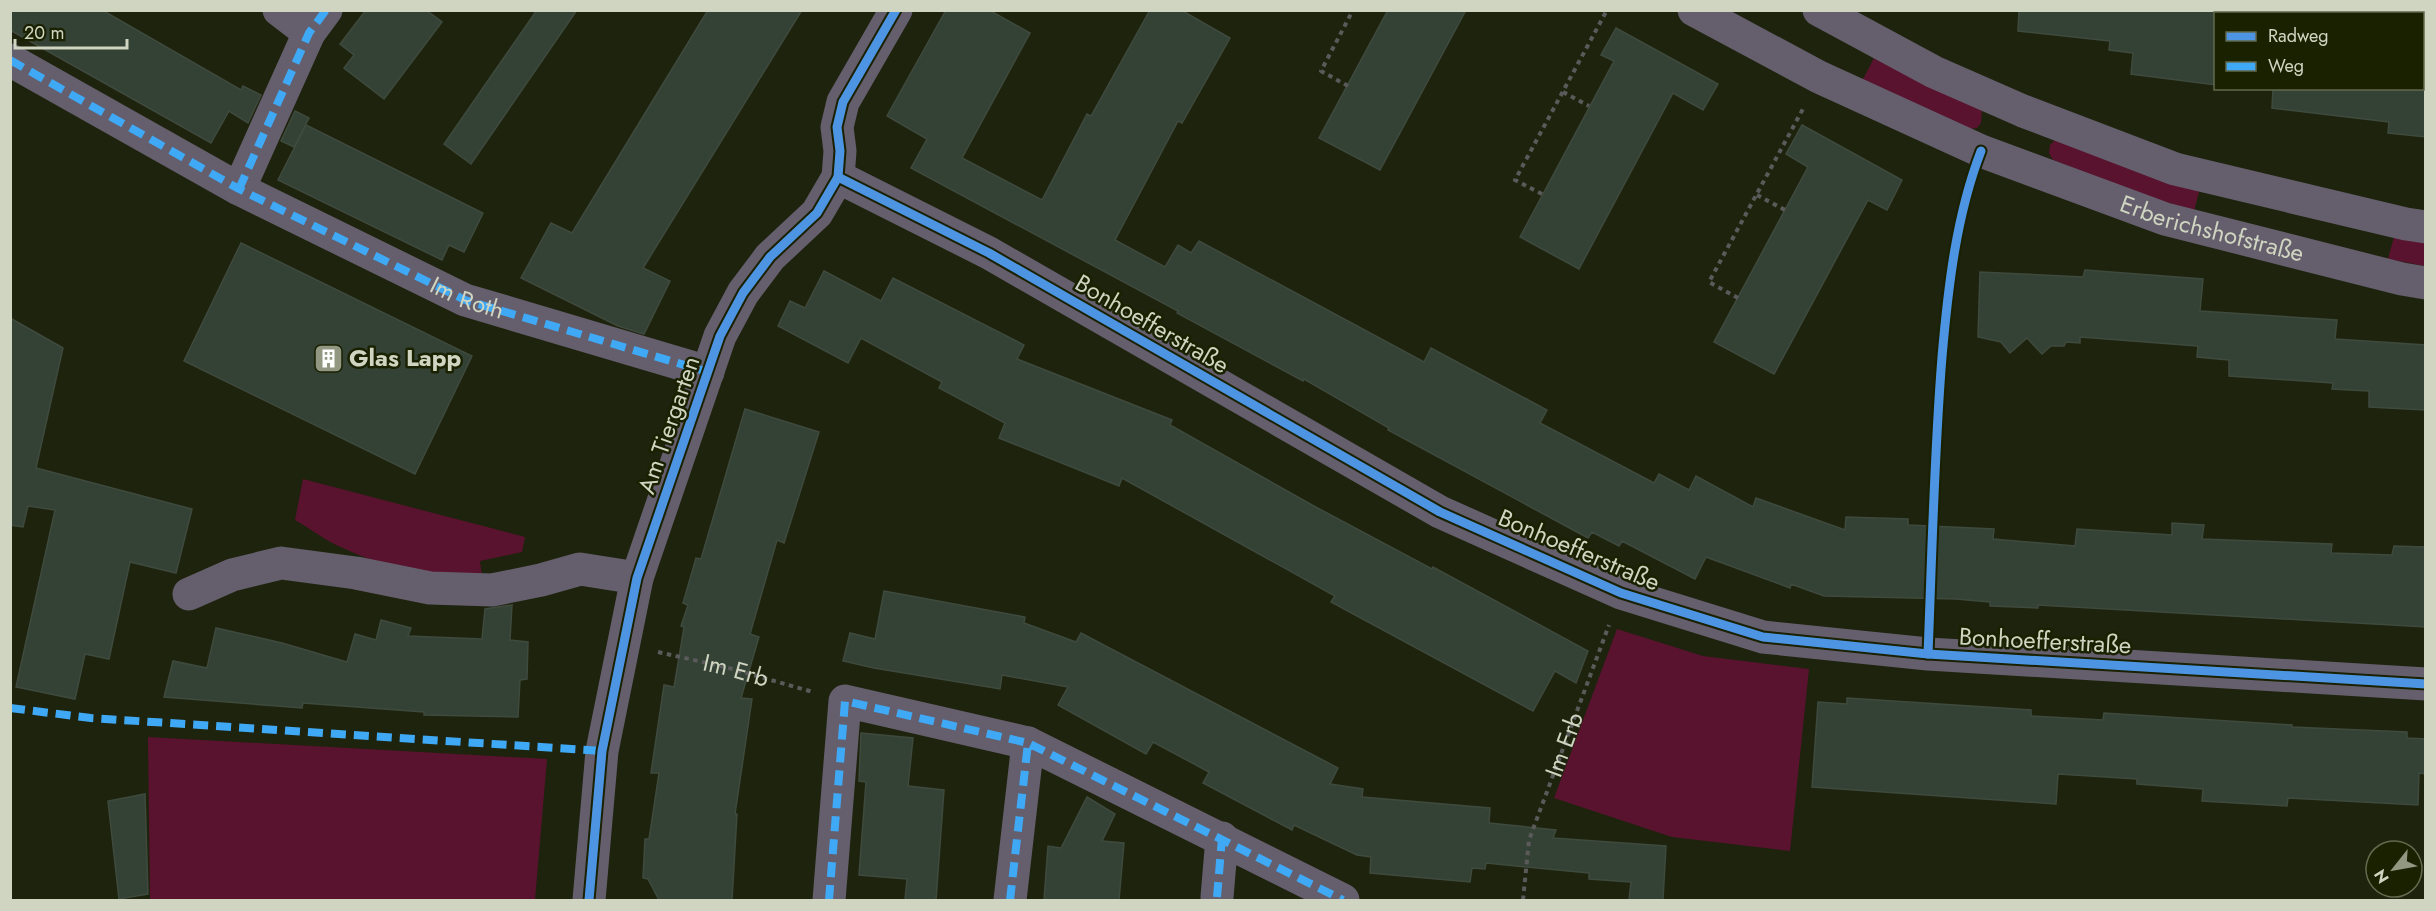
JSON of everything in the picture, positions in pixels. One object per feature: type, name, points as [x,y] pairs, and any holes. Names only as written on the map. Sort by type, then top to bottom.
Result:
[{"type":"street","points":[[239,189],[317,22],[279,10]]},
{"type":"street","name":"Am Tiergarten","points":[[589,900],[602,751],[637,578],[720,336],[743,292],[770,256],[817,213],[838,177],[840,151],[837,127],[843,102],[896,10]]},
{"type":"street","name":"Erberichshofstraße","points":[[1694,10],[1820,77],[1982,151],[2165,219],[2402,279],[2426,282]]},
{"type":"street","name":"Erberichshofstraße","points":[[1819,10],[1934,72],[2023,111],[2175,169],[2406,225],[2426,227]]},
{"type":"street","name":"Im Roth","points":[[10,60],[239,189],[465,300],[708,372]]},
{"type":"street","points":[[2005,159],[2023,111]]},
{"type":"street","name":"Bonhoefferstraße","points":[[838,177],[989,254],[1440,512],[1621,593],[1763,637],[1928,654],[2426,684]]},
{"type":"street","points":[[189,594],[232,575],[280,563],[356,573],[430,588],[492,590],[541,580],[580,568],[637,578]]},
{"type":"street","points":[[829,900],[845,701],[1028,743],[1343,900]]},
{"type":"street","points":[[1010,900],[1028,743]]},
{"type":"street","points":[[1217,897],[1222,838]]},
{"type":"path","points":[[1348,86],[1321,70],[1353,10]]},
{"type":"path","points":[[1542,194],[1515,180],[1607,10]]},
{"type":"path","points":[[1738,298],[1710,282],[1820,77]]},
{"type":"path","points":[[1563,92],[1589,106]]},
{"type":"path","points":[[1757,195],[1785,210]]},
{"type":"shaded area","points":[[1875,56],[1982,109],[1981,123],[1977,128],[1969,129],[1862,81]]},
{"type":"shaded area","points":[[2056,139],[2201,184],[2194,211],[2138,193],[2053,160],[2049,153],[2050,145]]},
{"type":"shaded area","points":[[2395,233],[2425,238],[2425,266],[2388,259]]},
{"type":"shaded area","points":[[303,479],[525,537],[522,552],[480,561],[482,577],[428,573],[376,561],[337,545],[295,520]]},
{"type":"shaded area","points":[[1617,629],[1703,656],[1809,669],[1790,851],[1672,837],[1554,798]]},
{"type":"shaded area","points":[[148,737],[547,759],[535,900],[150,900]]},
{"type":"building","points":[[10,10],[102,10],[241,90],[243,86],[261,95],[248,123],[229,111],[211,143],[10,30]]},
{"type":"building","points":[[366,10],[426,10],[442,22],[384,99],[344,68],[354,55],[340,44]]},
{"type":"building","points":[[537,10],[577,10],[471,164],[444,144]]},
{"type":"building","points":[[708,10],[802,10],[643,268],[670,281],[644,334],[618,326],[521,278],[551,223],[572,233]]},
{"type":"building","points":[[946,10],[989,10],[1030,33],[962,158],[1042,200],[1087,114],[1091,116],[1150,10],[1181,10],[1230,38],[1182,123],[1178,121],[1115,240],[1165,267],[1178,245],[1191,253],[1199,241],[1424,362],[1431,348],[1547,410],[1540,423],[1654,483],[1659,474],[1689,490],[1696,476],[1753,507],[1756,498],[1845,530],[1846,517],[1908,519],[1908,525],[1994,529],[1993,539],[2075,546],[2077,529],[2172,535],[2172,523],[2204,525],[2202,539],[2332,544],[2331,553],[2392,555],[2394,546],[2426,547],[2426,627],[2038,605],[2038,608],[1990,606],[1990,602],[1956,599],[1824,596],[1791,584],[1790,588],[1706,557],[1695,579],[1622,541],[1619,546],[1592,532],[1588,538],[1388,430],[1389,428],[1304,379],[1303,381],[1177,313],[1178,311],[911,168],[927,139],[887,116]]},
{"type":"building","points":[[1388,10],[1466,10],[1380,170],[1319,138]]},
{"type":"building","points":[[2019,10],[2216,10],[2214,12],[2214,85],[2131,74],[2133,53],[2109,50],[2110,41],[2018,31]]},
{"type":"building","points":[[1616,28],[1718,84],[1703,110],[1673,93],[1579,269],[1520,237],[1614,61],[1601,55]]},
{"type":"building","points":[[2426,88],[2426,137],[2388,133],[2389,122],[2272,108],[2273,90],[2424,90]]},
{"type":"building","points":[[295,111],[309,118],[294,147],[281,141]]},
{"type":"building","points":[[306,125],[483,213],[464,252],[449,245],[442,260],[278,180]]},
{"type":"building","points":[[1802,125],[1902,180],[1887,210],[1868,200],[1774,374],[1714,342],[1808,167],[1786,154]]},
{"type":"building","name":"Glas Lapp","points":[[241,243],[472,356],[415,474],[184,361]]},
{"type":"building","points":[[2085,270],[2203,279],[2200,311],[2337,320],[2335,339],[2426,345],[2426,410],[2369,407],[2369,391],[2332,389],[2333,383],[2229,376],[2229,360],[2197,357],[2198,346],[2080,337],[2080,343],[2066,342],[2064,346],[2051,346],[2042,354],[2027,338],[2010,353],[2001,342],[1978,337],[1980,272],[2083,277]]},
{"type":"building","points":[[824,271],[881,301],[893,278],[1024,345],[1017,359],[1172,420],[1170,425],[1312,505],[1588,651],[1576,683],[1555,671],[1533,711],[1331,602],[1335,596],[1122,478],[1119,486],[999,438],[1005,423],[939,388],[942,382],[861,338],[848,363],[778,326],[790,301],[805,308]]},
{"type":"building","points":[[10,318],[63,348],[36,468],[192,509],[176,573],[130,562],[109,659],[85,654],[75,699],[16,687],[55,510],[28,506],[23,527],[10,525]]},
{"type":"building","points":[[745,409],[819,432],[784,543],[777,540],[750,634],[759,637],[741,698],[752,699],[735,814],[737,814],[732,900],[659,900],[648,879],[643,878],[645,839],[649,839],[659,773],[651,773],[664,685],[674,687],[684,627],[681,626],[688,605],[683,603],[696,558],[701,559]]},
{"type":"building","points":[[884,591],[1025,617],[1024,623],[1076,642],[1081,633],[1338,768],[1330,784],[1363,789],[1362,797],[1490,808],[1489,823],[1556,830],[1553,838],[1666,846],[1663,900],[1629,900],[1631,882],[1589,879],[1589,873],[1486,863],[1485,869],[1472,868],[1470,882],[1370,873],[1371,857],[1357,855],[1294,825],[1292,830],[1203,783],[1209,772],[1153,742],[1146,754],[1058,705],[1068,687],[1002,675],[1000,689],[843,661],[850,633],[875,639]]},
{"type":"building","points":[[512,605],[510,640],[528,642],[527,679],[520,680],[518,717],[424,715],[424,712],[303,703],[302,708],[164,697],[173,661],[207,668],[216,628],[282,643],[347,662],[355,634],[376,640],[381,620],[411,628],[408,636],[482,639],[485,609]]},
{"type":"building","points":[[1847,698],[2031,710],[2031,716],[2103,720],[2104,713],[2292,725],[2292,727],[2407,732],[2407,738],[2426,739],[2426,774],[2419,773],[2418,805],[2288,798],[2287,806],[2202,801],[2203,789],[2137,784],[2137,779],[2058,774],[2056,804],[1812,787],[1818,702],[1847,704]]},
{"type":"building","points":[[861,733],[913,738],[908,786],[944,790],[936,900],[905,900],[907,879],[859,875],[866,782],[859,781]]},
{"type":"building","points":[[145,794],[148,894],[119,899],[108,801]]},
{"type":"building","points":[[1087,797],[1115,814],[1102,841],[1124,843],[1119,900],[1044,900],[1048,846],[1061,848]]},
{"type":"marked path","points":[[239,189],[309,33],[326,10]]},
{"type":"marked path","points":[[10,60],[239,189],[465,300],[708,372]]},
{"type":"marked path","points":[[829,900],[845,701],[1028,743]]},
{"type":"marked path","points":[[10,708],[91,718],[602,751]]},
{"type":"marked path","points":[[1010,900],[1028,743],[1343,900]]},
{"type":"marked path","points":[[1217,897],[1222,838]]},
{"type":"cycle path","points":[[589,900],[602,751],[637,578],[720,336],[743,293],[770,257],[817,213],[838,177],[840,151],[837,127],[843,102],[896,10]]},
{"type":"cycle path","points":[[1928,654],[1937,431],[1947,305],[1959,227],[1981,151]]},
{"type":"cycle path","points":[[838,177],[989,253],[1440,512],[1621,593],[1763,637],[1928,654],[2426,684]]},
{"type":"place","name":"Glas Lapp","points":[[328,358]]}]
